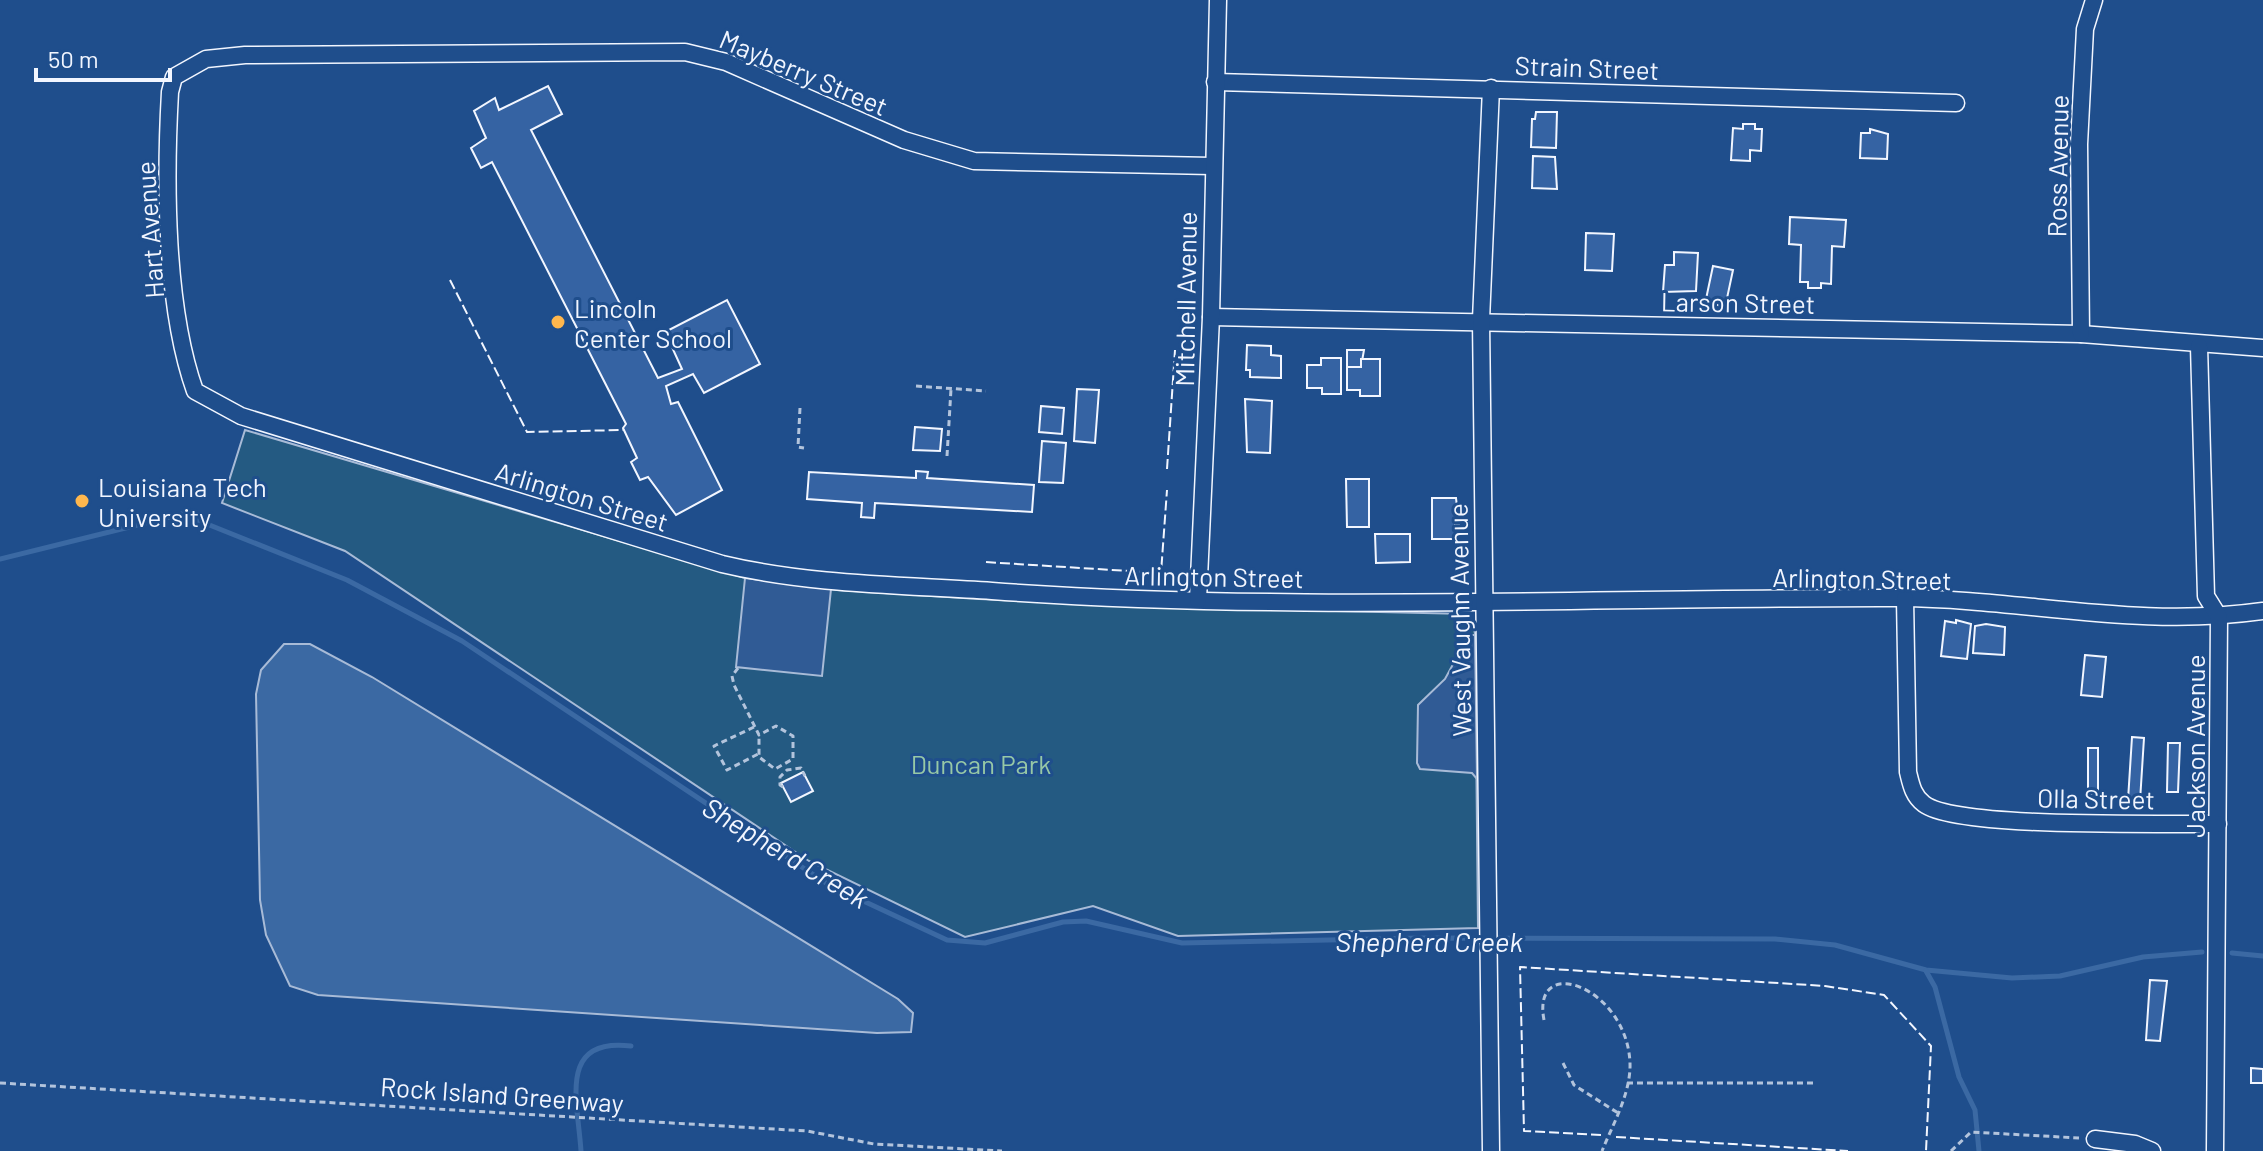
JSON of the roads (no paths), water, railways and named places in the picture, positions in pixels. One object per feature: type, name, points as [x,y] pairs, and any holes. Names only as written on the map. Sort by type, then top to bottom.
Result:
[{"type":"street","name":"Mitchell Avenue","points":[[1198,600],[1211,317],[1218,0]]},
{"type":"street","name":"Ross Avenue","points":[[2081,334],[2079,144],[2085,29],[2094,0]]},
{"type":"street","name":"Mayberry Street","points":[[182,69],[206,59],[245,55],[685,52],[726,62],[904,140],[974,161],[1212,166]]},
{"type":"street","name":"Hart Avenue","points":[[182,69],[174,77],[170,92],[168,215],[185,362],[195,391]]},
{"type":"street","name":"Strain Street","points":[[1215,82],[1956,103]]},
{"type":"street","name":"West Vaughn Avenue","points":[[1491,88],[1481,320],[1491,1151]]},
{"type":"street","name":"Larson Street","points":[[1211,317],[2081,334],[2199,346],[2263,348]]},
{"type":"street","name":"Jackson Avenue","points":[[2199,346],[2206,596],[2219,617],[2215,1151]]},
{"type":"street","name":"Arlington Street","points":[[195,391],[241,416],[749,571],[1038,595],[1198,600],[1483,603],[1905,598],[2117,616],[2219,617],[2263,611]]},
{"type":"street","name":"Olla Street","points":[[1905,598],[1904,702],[1908,772],[1913,792],[1923,804],[1972,819],[2218,824]]},
{"type":"street","points":[[2095,1139],[2135,1144],[2152,1151]]},
{"type":"waterway","name":"Shepherd Creek","points":[[0,559],[182,514],[347,580],[462,641],[829,885],[947,940],[985,943],[1063,922],[1086,921],[1182,943],[1421,938],[1775,939],[1835,945],[1926,970],[2012,978],[2060,976],[2143,957],[2202,952]]},
{"type":"waterway","points":[[2232,953],[2263,956]]},
{"type":"waterway","name":"Shepherd Creek","points":[[1926,971],[1935,987],[1959,1077],[1975,1110],[1979,1151]]},
{"type":"waterway","points":[[581,1151],[576,1094],[582,1062],[592,1052],[607,1046],[631,1046]]},
{"type":"place","name":"Lincoln Center School","points":[[558,322]]},
{"type":"place","name":"Louisiana Tech University","points":[[82,501]]},
{"type":"park label","name":"Duncan Park","points":[[981,763]]}]
